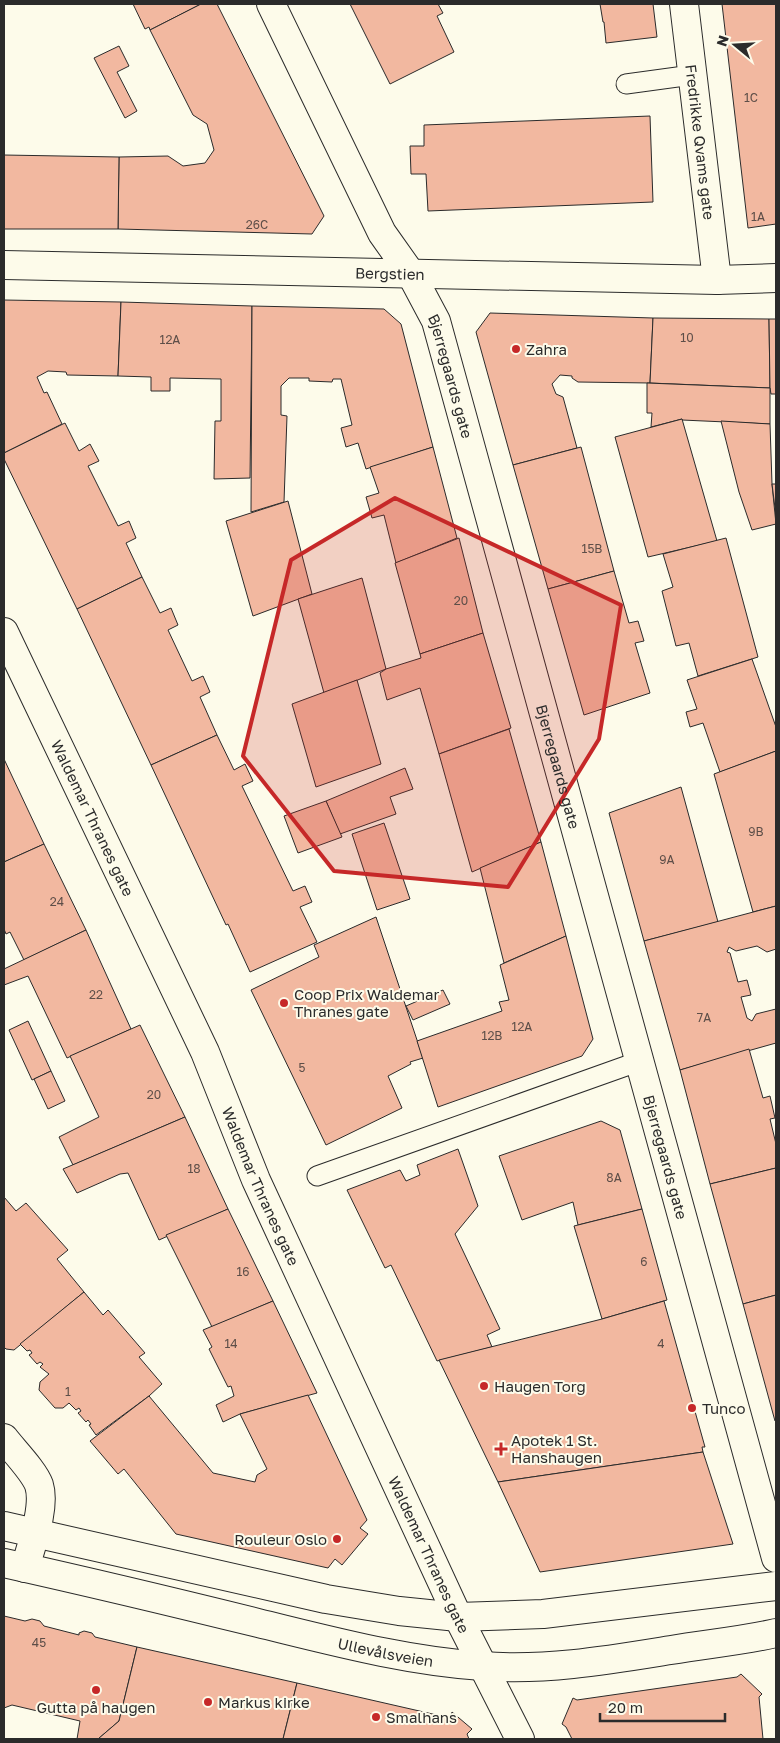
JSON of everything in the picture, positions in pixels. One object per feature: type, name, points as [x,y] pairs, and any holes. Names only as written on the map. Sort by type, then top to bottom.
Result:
[{"type":"street","name":"Bjerregaards gate","points":[[271,4],[382,233],[412,274],[436,320],[776,1558]]},
{"type":"street","name":"Fredrikke Qvams gate","points":[[684,4],[717,280]]},
{"type":"street","name":"Bergstien","points":[[4,265],[717,280],[776,278]]},
{"type":"street","name":"Waldemar Thranes gate","points":[[4,632],[205,1052],[256,1180],[458,1616],[520,1739]]},
{"type":"street","points":[[4,1438],[39,1484],[40,1503],[34,1533],[14,1566]]},
{"type":"street","points":[[4,1526],[326,1598],[399,1611],[458,1616],[542,1614],[776,1586]]},
{"type":"street","name":"Ullevålsveien","points":[[14,1566],[372,1651],[482,1666],[514,1667],[581,1663],[723,1643],[776,1633]]},
{"type":"lane","points":[[626,84],[692,75]]},
{"type":"lane","points":[[317,1176],[640,1061]]},
{"type":"highlighted area","points":[[395,498],[621,605],[599,739],[508,887],[334,871],[243,756],[291,560]]},
{"type":"building","points":[[133,4],[201,4],[150,30],[149,27],[145,29]]},
{"type":"building","points":[[201,4],[217,4],[324,216],[312,234],[118,229],[119,157],[168,156],[183,166],[205,163],[214,150],[207,124],[193,115],[150,30]]},
{"type":"building","points":[[350,4],[438,4],[443,13],[437,16],[454,52],[390,84]]},
{"type":"building","points":[[600,4],[653,4],[657,37],[606,43]]},
{"type":"building","points":[[722,4],[776,4],[776,224],[748,228]]},
{"type":"building","points":[[119,46],[129,66],[117,72],[137,111],[125,118],[94,58]]},
{"type":"building","points":[[650,116],[653,202],[428,211],[426,174],[411,174],[410,146],[424,146],[424,125]]},
{"type":"building","points":[[4,155],[119,157],[118,229],[4,229]]},
{"type":"building","points":[[4,300],[121,302],[118,376],[67,375],[66,372],[48,371],[37,377],[44,393],[47,392],[62,424],[4,453]]},
{"type":"building","points":[[121,302],[252,306],[250,478],[214,479],[215,421],[221,421],[221,379],[170,378],[170,391],[151,391],[151,377],[118,376]]},
{"type":"building","points":[[252,306],[384,309],[401,324],[433,447],[366,469],[358,443],[346,447],[341,428],[352,425],[341,379],[333,379],[332,382],[309,381],[309,378],[289,378],[281,386],[281,415],[287,416],[284,502],[251,512]]},
{"type":"building","points":[[490,313],[653,318],[650,383],[578,382],[572,376],[560,375],[552,384],[556,394],[563,397],[577,448],[513,465],[476,332]]},
{"type":"building","points":[[653,318],[769,319],[770,388],[650,383]]},
{"type":"building","points":[[769,319],[776,319],[776,394],[771,394],[770,388]]},
{"type":"building","points":[[647,383],[770,388],[770,424],[682,419],[651,427],[652,413],[647,413]]},
{"type":"building","points":[[682,419],[717,541],[648,557],[615,437]]},
{"type":"building","points":[[721,421],[770,424],[772,484],[776,524],[752,530],[739,492]]},
{"type":"building","points":[[65,423],[79,451],[90,444],[99,461],[88,466],[118,526],[129,521],[136,538],[126,543],[142,577],[77,609],[4,459],[4,453]]},
{"type":"building","points":[[433,447],[457,538],[396,563],[384,515],[372,518],[366,497],[379,493],[370,467]]},
{"type":"building","points":[[581,447],[614,571],[548,589],[513,465]]},
{"type":"building","points":[[772,484],[776,484],[776,516]]},
{"type":"building","points":[[288,501],[312,594],[253,616],[226,521]]},
{"type":"building","points":[[459,538],[483,633],[420,654],[395,563]]},
{"type":"building","points":[[726,538],[758,657],[698,676],[689,643],[676,646],[662,591],[673,587],[663,554]]},
{"type":"building","points":[[614,571],[629,623],[638,621],[644,641],[635,643],[650,693],[584,715],[548,589]]},
{"type":"building","points":[[142,577],[160,613],[171,608],[178,625],[168,630],[192,681],[203,676],[210,692],[200,697],[217,735],[151,765],[77,609]]},
{"type":"building","points":[[362,578],[386,669],[324,693],[298,599]]},
{"type":"building","points":[[483,633],[511,728],[439,754],[420,688],[387,700],[380,673],[386,669],[421,658],[420,654]]},
{"type":"building","points":[[752,659],[776,727],[776,751],[720,772],[703,723],[690,727],[686,712],[697,709],[687,680]]},
{"type":"building","points":[[357,680],[381,764],[316,787],[292,704]]},
{"type":"building","points":[[509,729],[541,842],[472,872],[439,754]]},
{"type":"building","points":[[217,735],[234,770],[245,764],[253,781],[242,786],[293,891],[305,886],[312,902],[300,907],[317,942],[250,972],[151,765]]},
{"type":"building","points":[[776,751],[776,906],[753,912],[714,774]]},
{"type":"building","points":[[4,759],[44,844],[4,862]]},
{"type":"building","points":[[405,768],[413,789],[390,797],[396,814],[340,834],[326,801]]},
{"type":"building","points":[[681,787],[718,922],[644,941],[609,813]]},
{"type":"building","points":[[326,801],[342,837],[298,853],[284,816]]},
{"type":"building","points":[[384,823],[410,899],[377,910],[352,834]]},
{"type":"building","points":[[541,842],[566,936],[504,963],[480,868]]},
{"type":"building","points":[[44,844],[86,930],[24,960],[10,932],[6,934],[4,929],[4,862]]},
{"type":"building","points":[[776,906],[776,949],[767,952],[757,946],[736,951],[729,947],[727,952],[730,953],[738,982],[747,980],[751,995],[741,997],[747,1018],[752,1021],[756,1014],[776,1009],[776,1043],[680,1070],[644,941]]},
{"type":"building","points":[[376,917],[423,1058],[410,1062],[411,1064],[388,1076],[402,1108],[326,1145],[251,990],[319,957],[314,945]]},
{"type":"building","points":[[86,930],[131,1029],[67,1058],[28,976],[4,985],[4,969]]},
{"type":"building","points":[[566,936],[593,1039],[582,1056],[438,1107],[417,1041],[502,1011],[499,1002],[509,1000],[500,965]]},
{"type":"building","points":[[443,990],[450,1004],[413,1020],[406,1006]]},
{"type":"building","points":[[28,1021],[51,1071],[32,1080],[9,1030]]},
{"type":"building","points":[[140,1025],[185,1117],[73,1165],[59,1137],[99,1117],[70,1056]]},
{"type":"building","points":[[749,1049],[763,1098],[770,1096],[775,1118],[770,1119],[776,1144],[776,1168],[710,1184],[680,1070]]},
{"type":"building","points":[[51,1071],[65,1101],[48,1109],[34,1079]]},
{"type":"building","points":[[185,1117],[228,1209],[159,1240],[128,1173],[120,1174],[77,1193],[63,1169]]},
{"type":"building","points":[[601,1121],[620,1130],[642,1209],[578,1225],[573,1202],[522,1220],[499,1156]]},
{"type":"building","points":[[458,1149],[478,1206],[455,1234],[500,1329],[487,1335],[492,1347],[437,1361],[391,1265],[385,1268],[347,1190],[400,1170],[406,1181],[420,1175],[417,1165]]},
{"type":"building","points":[[776,1168],[776,1295],[743,1304],[710,1184]]},
{"type":"building","points":[[4,1197],[16,1211],[26,1203],[68,1250],[57,1259],[84,1292],[14,1350],[4,1347]]},
{"type":"building","points":[[228,1209],[273,1301],[212,1327],[166,1235]]},
{"type":"building","points":[[642,1209],[667,1300],[602,1319],[574,1226]]},
{"type":"building","points":[[84,1292],[103,1315],[108,1310],[145,1353],[139,1357],[162,1384],[149,1396],[96,1435],[88,1420],[86,1422],[78,1413],[81,1411],[79,1408],[76,1410],[69,1403],[63,1408],[55,1408],[39,1390],[40,1382],[49,1374],[40,1367],[43,1364],[40,1362],[37,1364],[29,1355],[32,1353],[30,1350],[27,1351],[20,1344]]},
{"type":"building","points":[[776,1295],[776,1421],[775,1421],[743,1304]]},
{"type":"building","points":[[273,1301],[317,1393],[240,1414],[223,1422],[216,1405],[234,1396],[231,1386],[228,1387],[209,1349],[212,1347],[203,1330]]},
{"type":"building","points":[[664,1301],[705,1447],[702,1447],[703,1452],[498,1482],[439,1360],[602,1319]]},
{"type":"building","points":[[308,1395],[367,1520],[360,1528],[368,1534],[342,1565],[335,1559],[328,1568],[176,1534],[124,1469],[118,1474],[90,1441],[149,1396],[213,1473],[255,1482],[257,1475],[267,1469],[240,1414]]},
{"type":"building","points":[[703,1452],[733,1544],[540,1572],[498,1482]]},
{"type":"building","points":[[4,1616],[25,1621],[32,1619],[40,1621],[44,1626],[79,1635],[79,1633],[84,1631],[92,1633],[95,1637],[137,1647],[119,1721],[98,1739],[77,1739],[80,1721],[12,1705],[4,1708]]},
{"type":"building","name":"Markus kirke","points":[[137,1647],[297,1683],[283,1739],[98,1739],[119,1721]]},
{"type":"building","points":[[741,1674],[762,1694],[759,1697],[763,1739],[572,1739],[566,1727],[562,1724],[573,1698],[577,1700],[737,1677]]},
{"type":"building","points":[[297,1683],[450,1718],[452,1712],[472,1729],[467,1734],[469,1739],[283,1739]]},
{"type":"place","name":"Zahra","points":[[516,349]]},
{"type":"place","name":"Coop Prix Waldemar Thranes gate","points":[[284,1003]]},
{"type":"place","name":"Haugen Torg","points":[[484,1386]]},
{"type":"place","name":"Tunco","points":[[692,1408]]},
{"type":"place","name":"Apotek 1 St. Hanshaugen","points":[[501,1449]]},
{"type":"place","name":"Rouleur Oslo","points":[[337,1539]]},
{"type":"place","name":"Gutta på haugen","points":[[96,1690]]},
{"type":"place","name":"Markus kirke","points":[[208,1702]]},
{"type":"place","name":"Smalhans","points":[[376,1717]]}]
